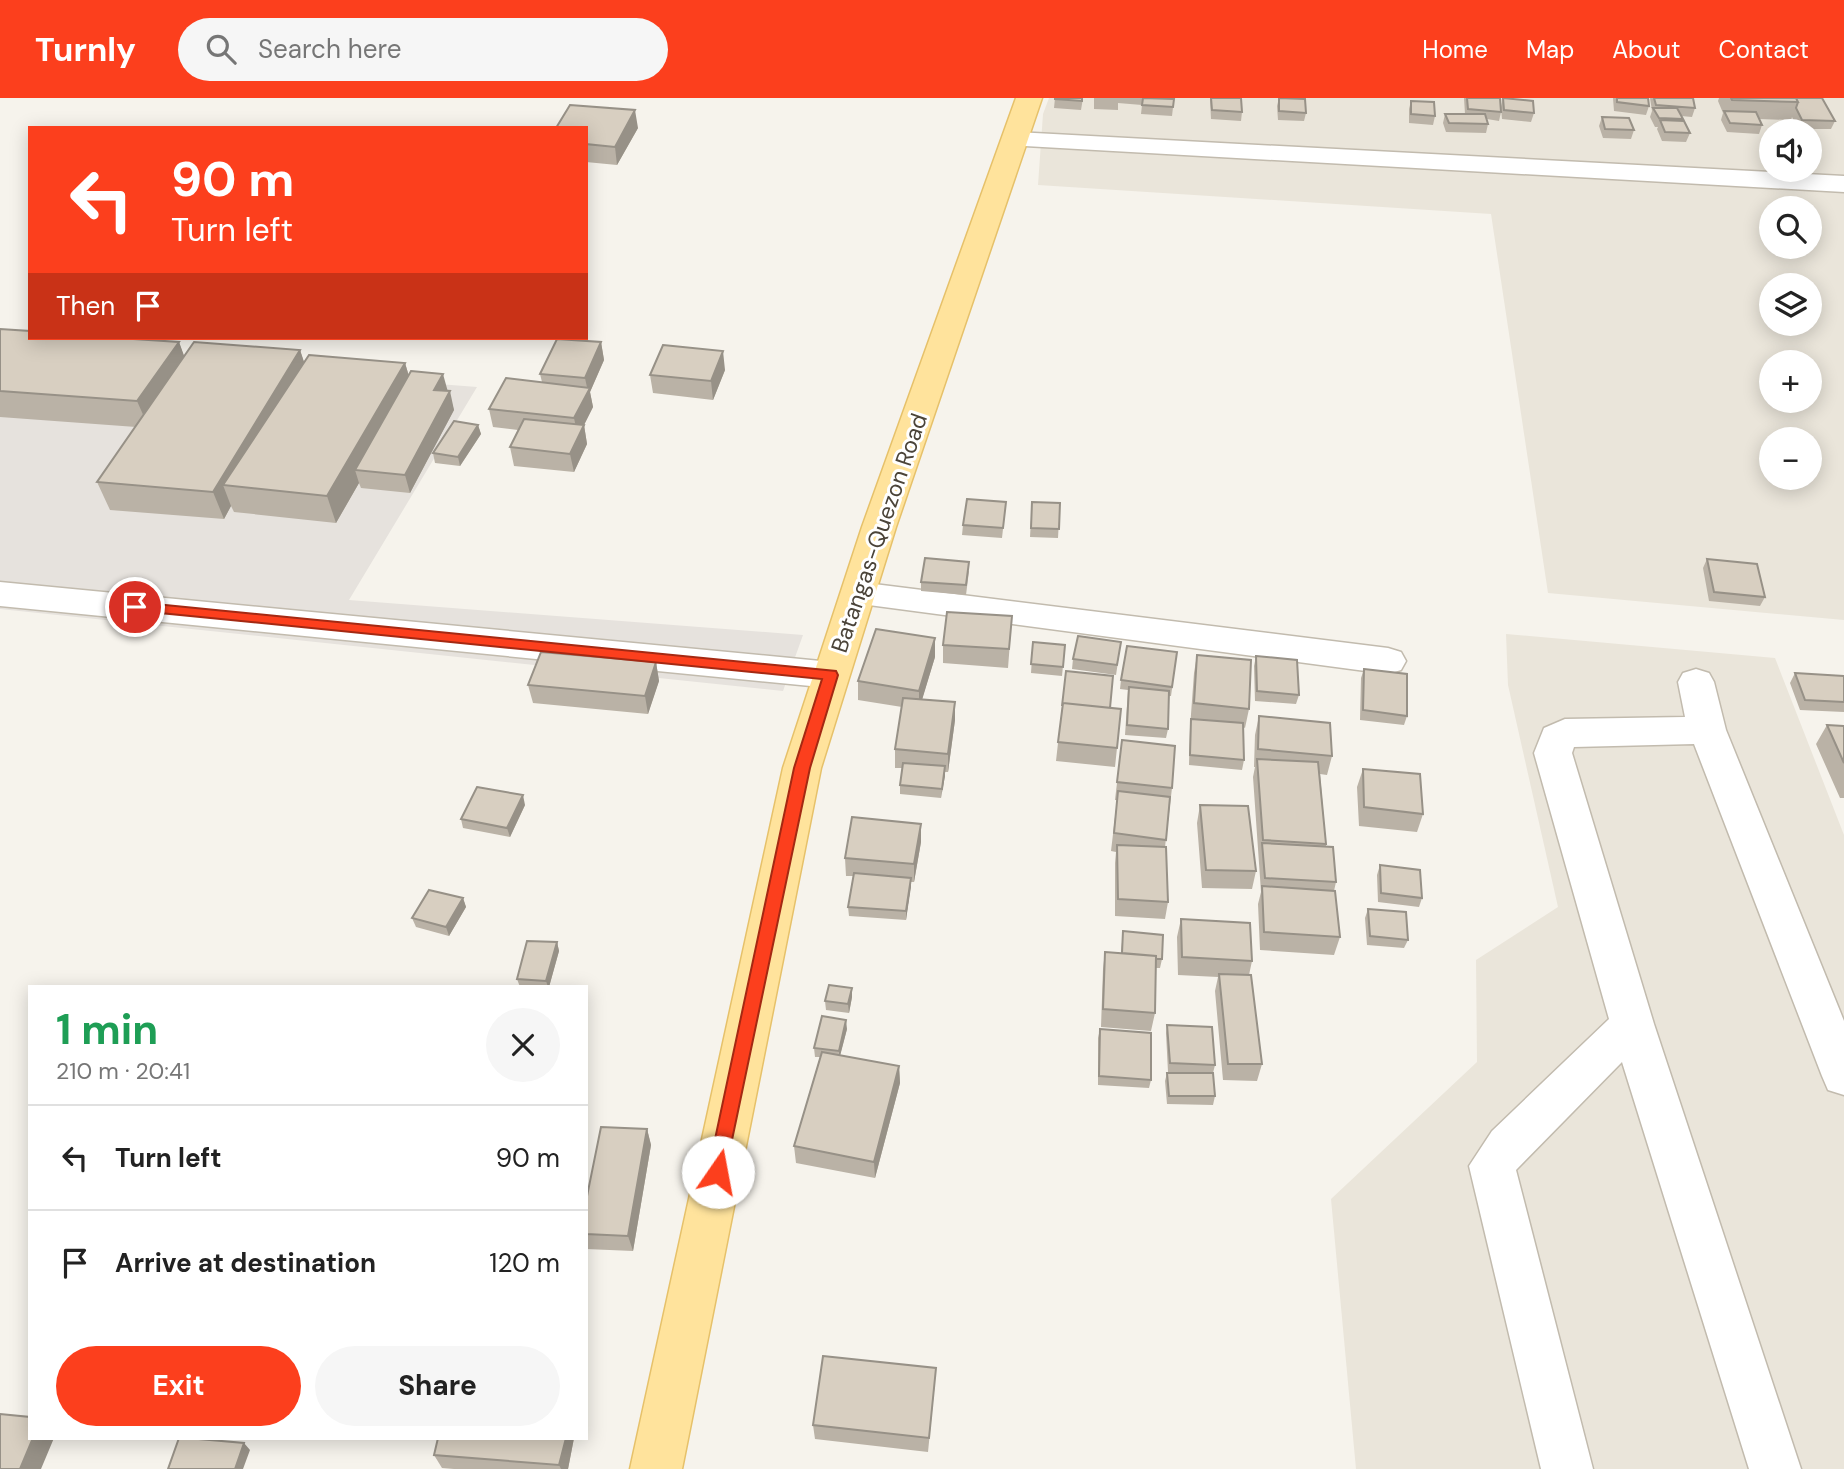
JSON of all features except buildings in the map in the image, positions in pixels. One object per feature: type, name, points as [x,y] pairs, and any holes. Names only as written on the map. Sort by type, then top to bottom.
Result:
[{"type":"main road","name":"Batangas-Quezon Road","points":[[656,1469],[802,768],[858,594],[1029,98]]},
{"type":"street","points":[[1015,140],[1844,184]]},
{"type":"street","points":[[0,594],[831,675]]},
{"type":"street","points":[[858,594],[1388,662]]},
{"type":"street","points":[[1696,682],[1707,730],[1844,1076]]},
{"type":"street","points":[[1707,730],[1565,733],[1557,738],[1553,752],[1632,1024],[1775,1469]]},
{"type":"street","points":[[1567,1469],[1492,1166],[1508,1145],[1632,1024]]},
{"type":"shaded area","points":[[1049,98],[1844,98],[1844,620],[1548,593],[1491,214],[1038,185],[1043,114]]},
{"type":"shaded area","points":[[0,350],[477,387],[349,600],[803,635],[783,691],[0,609]]},
{"type":"shaded area","points":[[1506,634],[1775,658],[1844,835],[1844,1469],[1356,1469],[1331,1199],[1477,1062],[1476,960],[1558,907],[1508,685]]},
{"type":"route","points":[[135,607],[831,675],[802,768],[718,1172]]}]
